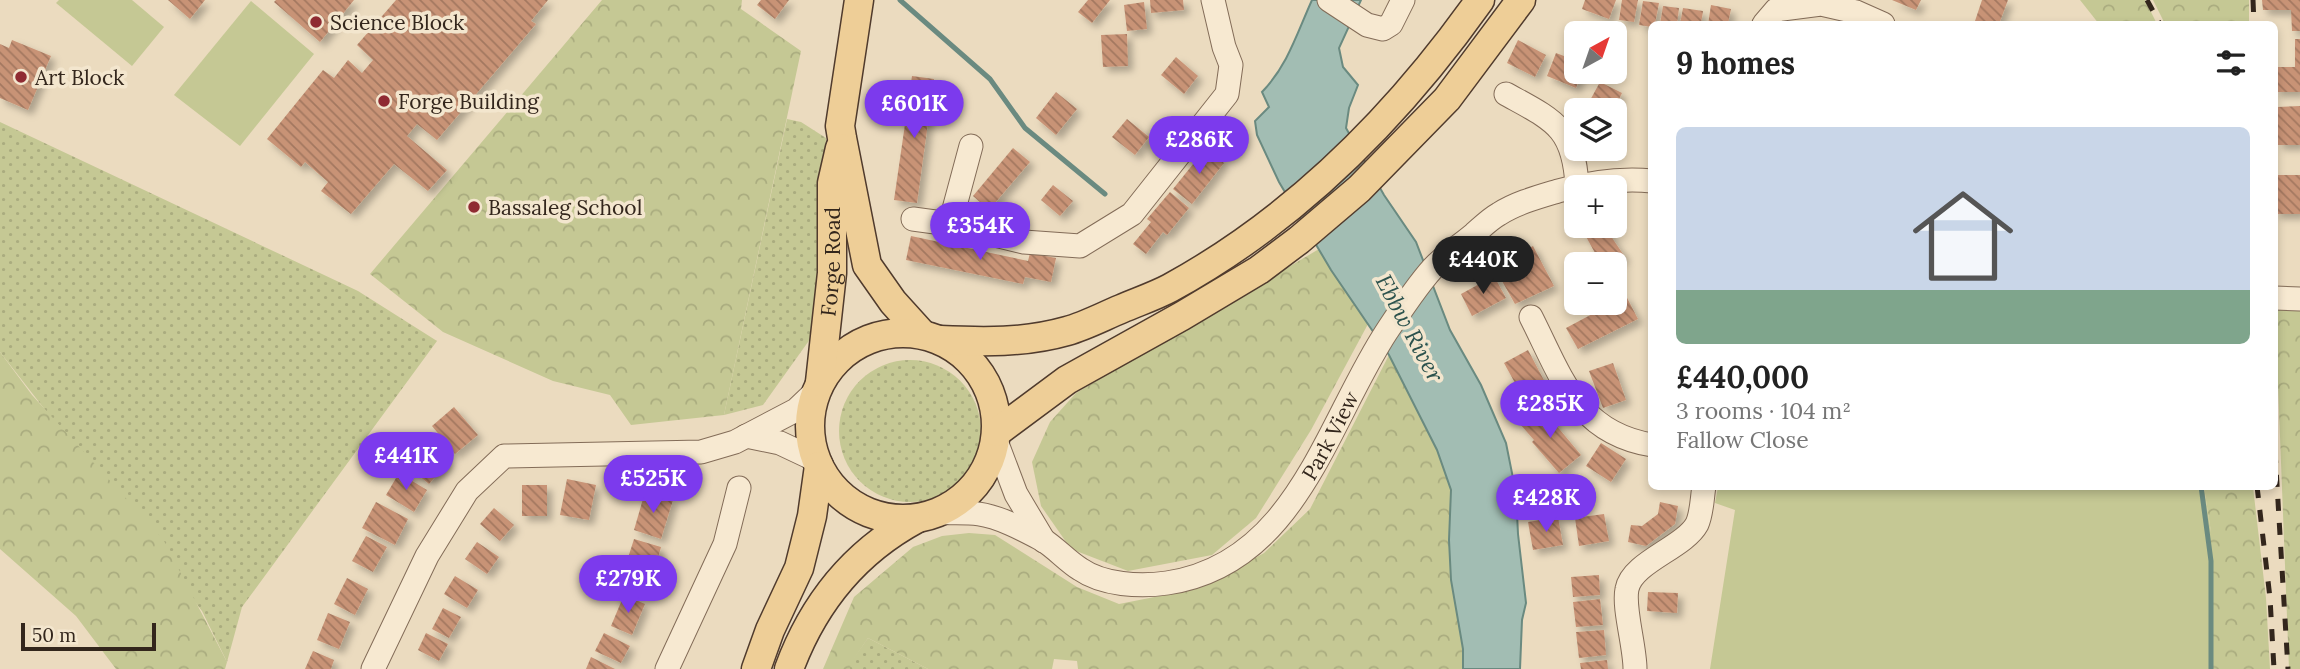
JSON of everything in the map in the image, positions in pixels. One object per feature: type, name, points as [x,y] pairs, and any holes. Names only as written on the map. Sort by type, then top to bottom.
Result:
[{"type":"main road","name":"Forge Road","points":[[859,0],[840,126],[867,265],[893,302],[931,337]]},
{"type":"main road","points":[[755,669],[799,568],[812,516],[818,463],[810,426],[818,388],[830,367],[845,353],[862,342],[891,334],[988,342],[1023,340],[1069,331],[1169,289],[1242,244],[1336,169],[1381,124],[1480,0]]},
{"type":"main road","points":[[996,436],[1067,380],[1193,310],[1259,270],[1299,240],[1359,189],[1447,99],[1521,0]]},
{"type":"main road","name":"Forge Road","points":[[818,388],[832,273],[832,183],[842,138]]},
{"type":"main road","points":[[789,669],[798,644],[817,612],[848,570],[889,534],[953,505],[977,484],[992,456],[996,436],[996,413],[983,377],[957,350],[931,337]]},
{"type":"main road","points":[[818,463],[839,494],[860,508],[883,517],[901,519],[928,516]]},
{"type":"street","points":[[913,219],[950,224],[1024,242],[1080,246],[1132,214],[1227,94],[1231,65],[1213,0]]},
{"type":"street","points":[[1329,0],[1367,25],[1383,29],[1391,24],[1403,0]]},
{"type":"street","points":[[1770,12],[1821,4],[1856,12],[1876,21]]},
{"type":"street","points":[[1506,94],[1546,116],[1560,129],[1570,145],[1576,175]]},
{"type":"street","points":[[950,224],[971,146]]},
{"type":"street","name":"Park View","points":[[1627,181],[1648,181]]},
{"type":"street","name":"Park View","points":[[928,516],[980,514],[1005,522],[1044,541],[1082,571],[1107,581],[1141,585],[1167,583],[1192,578],[1219,566],[1242,554],[1266,533],[1287,509],[1305,482],[1386,332],[1436,265],[1499,214],[1564,190]]},
{"type":"street","points":[[2278,298],[2300,299]]},
{"type":"street","points":[[1531,317],[1577,404],[1609,432],[1648,443]]},
{"type":"street","points":[[373,669],[427,556],[467,491],[505,456],[701,452],[735,442],[796,410],[818,388]]},
{"type":"street","points":[[746,436],[780,443],[818,463]]},
{"type":"street","name":"Park View","points":[[996,436],[1016,494],[1044,541]]},
{"type":"street","points":[[667,669],[725,544],[739,488]]},
{"type":"street","points":[[1635,669],[1626,595],[1629,582],[1637,572],[1697,525],[1703,490]]},
{"type":"green space","points":[[59,0],[132,0],[164,27],[132,66],[56,3]]},
{"type":"green space","points":[[602,0],[742,0],[741,9],[801,51],[724,415],[631,425],[610,395],[553,381],[443,332],[370,274]]},
{"type":"green space","points":[[2080,0],[2145,0],[2156,21],[2097,21]]},
{"type":"green space","points":[[2153,0],[2249,0],[2249,21],[2164,21]]},
{"type":"green space","points":[[251,1],[314,54],[240,146],[174,95]]},
{"type":"green space","points":[[787,119],[801,122],[826,138],[823,247],[813,335],[763,405],[724,415]]},
{"type":"green space","points":[[0,122],[358,291],[437,341],[242,607],[227,662],[202,611],[0,352]]},
{"type":"green space","points":[[1319,249],[1368,324],[1311,430],[1256,518],[1212,555],[1128,571],[1071,549],[1041,506],[1032,462],[1050,422],[1076,393]]},
{"type":"green space","points":[[2278,307],[2300,311],[2300,669],[2289,669],[2278,385]]},
{"type":"green space","points":[[0,352],[32,395],[163,539],[227,662],[225,669],[116,669],[76,616],[0,549]]},
{"type":"green space","points":[[1389,355],[1437,449],[1451,490],[1449,540],[1463,649],[1463,669],[1078,669],[1077,661],[1054,659],[1052,669],[928,669],[868,638],[851,663],[850,669],[823,669],[854,597],[913,547],[942,536],[969,533],[995,535],[1077,587],[1119,604],[1200,588],[1264,553],[1310,509]]},
{"type":"green space","points":[[910,360],[937,366],[960,381],[975,404],[981,431],[975,458],[960,481],[937,496],[910,502],[883,496],[860,481],[845,458],[839,431],[845,404],[860,381],[883,366]]},
{"type":"green space","points":[[1717,490],[2204,490],[2211,532],[2211,669],[1710,669],[1735,510],[1715,503]]},
{"type":"green space","points":[[2204,490],[2253,490],[2266,598],[2270,669],[2211,669],[2211,532]]},
{"type":"green space","points":[[868,638],[928,669],[850,669],[850,663]]},
{"type":"water","name":"Ebbw River","points":[[1312,0],[1361,0],[1339,48],[1343,67],[1358,85],[1349,108],[1346,128],[1384,195],[1416,242],[1450,330],[1481,385],[1506,443],[1516,493],[1526,603],[1522,620],[1520,669],[1463,669],[1463,649],[1451,580],[1451,490],[1437,450],[1389,355],[1331,270],[1279,182],[1257,135],[1255,121],[1269,107],[1262,92],[1285,60]]},
{"type":"building","points":[[168,0],[205,0],[190,19]]},
{"type":"building","name":"Science Block","points":[[354,0],[320,42],[274,2]]},
{"type":"building","name":"Forge Building","points":[[396,0],[548,0],[531,21],[536,24],[437,140],[417,124],[407,136],[447,170],[428,191],[394,164],[351,214],[321,191],[328,182],[305,162],[301,167],[267,139],[323,70],[334,78],[348,60],[362,73],[373,60],[357,45]]},
{"type":"building","points":[[761,0],[789,0],[775,19],[757,5]]},
{"type":"building","points":[[1088,0],[1110,0],[1092,23],[1078,12]]},
{"type":"building","points":[[1150,0],[1183,0],[1184,10],[1151,13]]},
{"type":"building","points":[[1585,0],[1616,0],[1609,19],[1582,9]]},
{"type":"building","points":[[1622,0],[1638,0],[1634,22],[1619,20]]},
{"type":"building","points":[[1892,0],[1921,0],[1916,10]]},
{"type":"building","points":[[1982,0],[2008,0],[2000,21],[1975,21]]},
{"type":"building","points":[[2262,0],[2300,0],[2300,31],[2292,31],[2291,10],[2263,10]]},
{"type":"building","points":[[1643,1],[1659,3],[1656,21],[1648,21],[1648,26],[1639,25]]},
{"type":"building","points":[[1144,2],[1147,29],[1127,31],[1124,5]]},
{"type":"building","points":[[1711,5],[1731,9],[1729,21],[1708,21]]},
{"type":"building","points":[[1663,6],[1679,8],[1677,21],[1660,21]]},
{"type":"building","points":[[1683,8],[1703,11],[1701,21],[1681,21]]},
{"type":"building","points":[[1127,34],[1128,66],[1103,67],[1101,35]]},
{"type":"building","points":[[2295,39],[2300,39],[2300,92],[2278,92],[2278,67],[2295,67]]},
{"type":"building","name":"Art Block","points":[[12,40],[51,56],[28,110],[0,98],[0,44],[9,48]]},
{"type":"building","points":[[1518,40],[1546,55],[1535,77],[1507,63]]},
{"type":"building","points":[[1556,53],[1564,56],[1564,83],[1547,76]]},
{"type":"building","points":[[1176,57],[1198,76],[1184,94],[1161,75]]},
{"type":"building","points":[[912,76],[934,79],[917,203],[894,200]]},
{"type":"building","points":[[1599,84],[1622,93],[1620,98],[1591,98]]},
{"type":"building","points":[[1056,92],[1077,109],[1056,135],[1036,118]]},
{"type":"building","points":[[2300,106],[2300,145],[2278,145],[2278,107]]},
{"type":"building","points":[[1127,119],[1149,137],[1135,155],[1112,137]]},
{"type":"building","points":[[1013,148],[1030,162],[989,210],[973,196]]},
{"type":"building","points":[[1206,148],[1224,163],[1192,204],[1173,189]]},
{"type":"building","points":[[2278,175],[2300,175],[2300,214],[2278,214]]},
{"type":"building","points":[[1053,185],[1073,201],[1060,216],[1041,200]]},
{"type":"building","points":[[1170,192],[1189,208],[1167,235],[1163,232],[1146,254],[1133,244],[1151,222],[1147,219]]},
{"type":"building","points":[[911,236],[1028,261],[1030,253],[1056,258],[1051,282],[1025,277],[1023,284],[906,260]]},
{"type":"building","points":[[1587,238],[1612,238],[1622,252],[1594,252]]},
{"type":"building","points":[[1533,246],[1554,286],[1515,304],[1502,281],[1517,273],[1509,259]]},
{"type":"building","points":[[1494,276],[1506,298],[1472,316],[1461,294]]},
{"type":"building","points":[[1627,298],[1638,319],[1578,349],[1566,328],[1590,315],[1627,315]]},
{"type":"building","points":[[1528,350],[1548,388],[1525,401],[1504,363]]},
{"type":"building","points":[[1613,363],[1626,400],[1603,408],[1589,371]]},
{"type":"building","points":[[1540,406],[1581,455],[1559,473],[1520,424]]},
{"type":"building","points":[[454,407],[478,435],[455,454],[432,426]]},
{"type":"building","points":[[420,439],[448,462],[429,484],[401,461]]},
{"type":"building","points":[[1601,443],[1626,459],[1611,482],[1586,466]]},
{"type":"building","points":[[399,473],[427,490],[414,512],[386,495]]},
{"type":"building","points":[[567,479],[596,485],[589,520],[560,515]]},
{"type":"building","points":[[522,485],[547,485],[547,516],[522,516]]},
{"type":"building","points":[[645,492],[673,500],[661,539],[634,530]]},
{"type":"building","points":[[376,502],[408,519],[395,545],[362,528]]},
{"type":"building","points":[[1660,502],[1678,506],[1675,524],[1646,546],[1628,542],[1631,525],[1642,526],[1658,514]]},
{"type":"building","points":[[494,508],[514,525],[500,541],[480,524]]},
{"type":"building","points":[[1604,514],[1609,541],[1579,546],[1575,518]]},
{"type":"building","points":[[1558,517],[1563,545],[1533,550],[1528,522]]},
{"type":"building","points":[[366,536],[387,547],[373,572],[352,561]]},
{"type":"building","points":[[634,539],[661,547],[656,566],[628,558]]},
{"type":"building","points":[[477,542],[499,557],[487,574],[465,559]]},
{"type":"building","points":[[626,567],[653,575],[648,594],[620,586]]},
{"type":"building","points":[[1599,575],[1600,595],[1573,597],[1571,577]]},
{"type":"building","points":[[455,576],[478,590],[467,608],[444,594]]},
{"type":"building","points":[[347,578],[368,589],[355,615],[334,604]]},
{"type":"building","points":[[1648,592],[1678,593],[1677,613],[1647,611]]},
{"type":"building","points":[[624,595],[645,604],[632,635],[611,626]]},
{"type":"building","points":[[1600,599],[1603,625],[1576,627],[1573,602]]},
{"type":"building","points":[[443,608],[461,617],[449,638],[432,629]]},
{"type":"building","points":[[328,613],[350,622],[339,649],[317,640]]},
{"type":"building","points":[[1604,630],[1606,655],[1579,658],[1576,632]]},
{"type":"building","points":[[426,633],[448,644],[439,661],[418,650]]},
{"type":"building","points":[[604,633],[630,646],[621,663],[595,651]]},
{"type":"building","points":[[313,651],[334,660],[331,669],[305,669]]},
{"type":"building","points":[[591,657],[615,669],[586,669]]},
{"type":"building","points":[[1607,660],[1608,669],[1581,669],[1580,663]]},
{"type":"waterway","points":[[900,0],[990,79],[1025,128],[1105,194]]},
{"type":"waterway","points":[[2202,490],[2211,561],[2211,669]]},
{"type":"railway","points":[[2147,0],[2158,21]]},
{"type":"railway","points":[[2253,0],[2254,21]]},
{"type":"railway","points":[[2257,490],[2270,598],[2274,669]]},
{"type":"railway","points":[[2277,490],[2288,669]]},
{"type":"place","name":"Science Block","points":[[316,22]]},
{"type":"place","name":"Art Block","points":[[21,77]]},
{"type":"place","name":"Forge Building","points":[[384,101]]},
{"type":"place","name":"Bassaleg School","points":[[474,207]]}]
